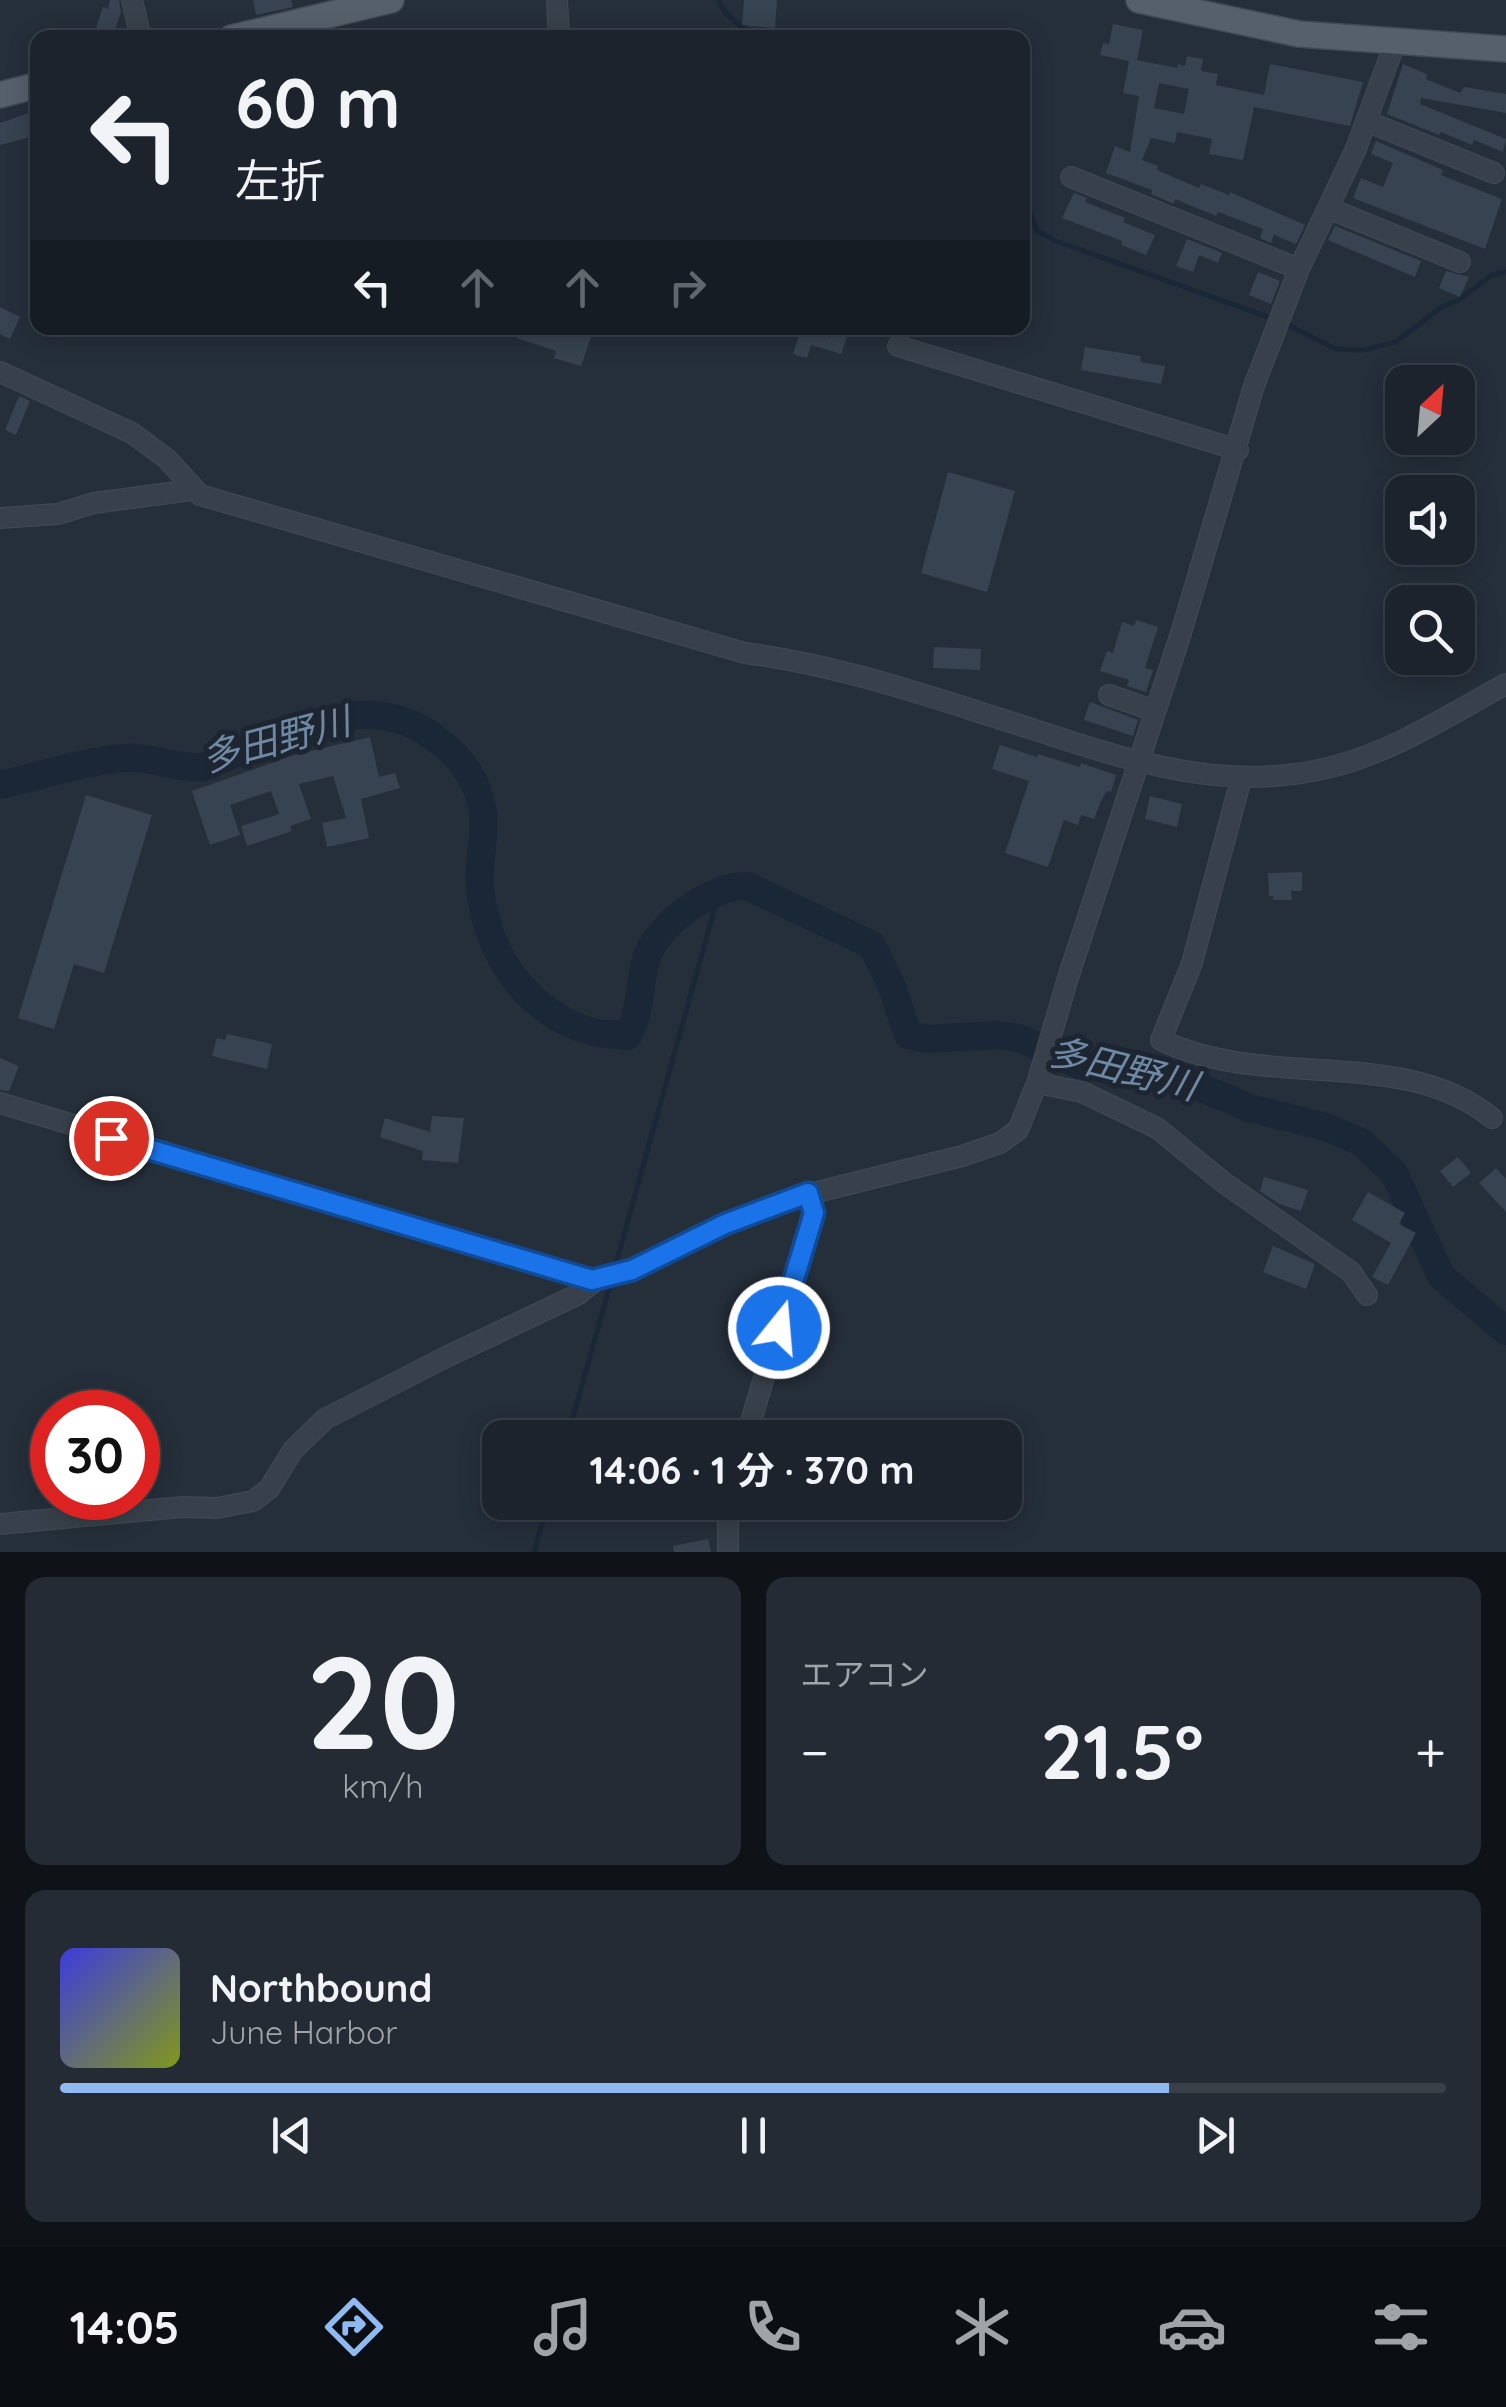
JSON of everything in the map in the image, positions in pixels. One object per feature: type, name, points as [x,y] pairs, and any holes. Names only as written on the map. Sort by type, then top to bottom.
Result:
[{"type":"main road","points":[[265,30],[391,0]]},
{"type":"main road","points":[[1139,0],[1300,34],[1506,48]]},
{"type":"main road","points":[[0,95],[30,87]]},
{"type":"street","points":[[132,0],[139,30]]},
{"type":"street","points":[[556,0],[558,30]]},
{"type":"street","points":[[0,1524],[182,1507],[217,1508],[252,1501],[269,1489],[293,1450],[325,1419],[446,1356],[536,1316],[584,1291],[596,1280],[632,1270],[725,1224],[808,1193],[962,1156],[1000,1142],[1018,1130],[1038,1083],[1156,711],[1238,450],[1254,386],[1299,270],[1366,121],[1394,43]]},
{"type":"street","points":[[1366,121],[1494,174]]},
{"type":"street","points":[[1071,177],[1299,270]]},
{"type":"street","points":[[1328,208],[1460,262]]},
{"type":"street","points":[[898,346],[1238,450]]},
{"type":"street","points":[[0,372],[132,433],[167,459],[192,490]]},
{"type":"street","points":[[0,518],[58,514],[94,503],[192,490],[260,515],[444,564],[745,653],[795,659],[902,687],[1138,764],[1241,779],[1332,768],[1366,756],[1506,684]]},
{"type":"street","points":[[1109,696],[1156,711]]},
{"type":"street","points":[[1241,779],[1192,963],[1161,1040],[1190,1054],[1248,1066],[1395,1076],[1448,1089],[1492,1118]]},
{"type":"street","points":[[1038,1083],[1082,1092],[1157,1128],[1223,1182],[1350,1272],[1367,1295]]},
{"type":"street","points":[[0,1103],[596,1280]]},
{"type":"street","points":[[751,1420],[814,1213],[808,1193]]},
{"type":"street","points":[[728,1520],[728,1552]]},
{"type":"building","points":[[110,0],[119,0],[121,12],[115,30],[95,30],[103,7],[108,9]]},
{"type":"building","points":[[253,0],[291,0],[293,7],[256,15]]},
{"type":"building","points":[[744,0],[777,0],[775,28],[742,25]]},
{"type":"building","points":[[1113,24],[1143,30],[1137,60],[1177,68],[1178,64],[1185,66],[1187,56],[1203,59],[1201,71],[1218,74],[1216,85],[1264,95],[1270,64],[1363,82],[1350,126],[1254,107],[1243,160],[1209,154],[1212,139],[1177,132],[1175,143],[1151,138],[1142,160],[1199,188],[1201,184],[1229,195],[1230,192],[1305,225],[1296,244],[1274,235],[1271,243],[1260,238],[1263,229],[1175,199],[1174,204],[1151,194],[1152,190],[1106,173],[1115,146],[1130,152],[1139,96],[1123,93],[1129,61],[1100,55],[1103,43],[1109,44]],"holes":[[[1159,83],[1189,89],[1184,114],[1154,108]]]},
{"type":"building","points":[[1403,64],[1460,93],[1464,87],[1506,94],[1506,113],[1421,98],[1420,104],[1506,139],[1503,152],[1474,140],[1472,145],[1441,132],[1439,135],[1387,114]]},
{"type":"building","points":[[30,113],[30,137],[0,145],[0,123]]},
{"type":"building","points":[[1376,141],[1443,170],[1441,175],[1502,199],[1485,249],[1353,198],[1361,178],[1383,187],[1393,163],[1371,154]]},
{"type":"building","points":[[1074,193],[1087,198],[1085,202],[1125,218],[1123,222],[1155,235],[1146,255],[1121,245],[1122,241],[1062,218]]},
{"type":"building","points":[[1335,226],[1421,261],[1415,277],[1328,240]]},
{"type":"building","points":[[1187,239],[1222,253],[1218,263],[1199,255],[1193,272],[1176,266]]},
{"type":"building","points":[[1446,271],[1469,277],[1460,297],[1439,288]]},
{"type":"building","points":[[1258,272],[1280,281],[1271,304],[1249,295]]},
{"type":"building","points":[[0,307],[20,317],[10,339],[0,334]]},
{"type":"building","points":[[592,335],[581,366],[554,358],[556,351],[517,338]]},
{"type":"building","points":[[799,335],[848,335],[841,354],[811,345],[807,358],[793,354]]},
{"type":"building","points":[[1085,347],[1141,356],[1140,362],[1165,366],[1161,384],[1081,370]]},
{"type":"building","points":[[19,396],[30,401],[16,435],[5,430]]},
{"type":"building","points":[[948,472],[1015,491],[987,592],[921,573]]},
{"type":"building","points":[[1136,620],[1158,627],[1145,668],[1153,670],[1146,692],[1127,686],[1129,680],[1100,671],[1107,651],[1113,653],[1122,622],[1134,626]]},
{"type":"building","points":[[934,647],[981,649],[980,670],[933,668]]},
{"type":"building","points":[[1090,702],[1138,720],[1133,736],[1084,720]]},
{"type":"building","points":[[370,737],[379,777],[395,773],[400,788],[361,799],[369,838],[327,847],[322,823],[346,818],[333,776],[299,784],[311,819],[290,826],[292,831],[247,846],[241,826],[279,814],[271,791],[230,805],[240,835],[210,845],[192,791],[294,755]]},
{"type":"building","points":[[1000,745],[1116,775],[1111,792],[1107,791],[1094,819],[1081,815],[1078,825],[1064,820],[1048,867],[1005,853],[1029,781],[992,769]]},
{"type":"building","points":[[86,795],[152,815],[104,973],[74,964],[54,1029],[18,1018]]},
{"type":"building","points":[[1150,796],[1182,804],[1177,827],[1145,819]]},
{"type":"building","points":[[1302,872],[1302,891],[1291,891],[1292,900],[1273,900],[1269,896],[1268,873]]},
{"type":"building","points":[[227,1034],[272,1044],[267,1069],[212,1056],[217,1038],[225,1040]]},
{"type":"building","points":[[0,1058],[19,1066],[9,1091],[0,1090]]},
{"type":"building","points":[[432,1116],[464,1118],[458,1163],[422,1160],[423,1151],[380,1137],[385,1118],[430,1132]]},
{"type":"building","points":[[1458,1157],[1471,1173],[1453,1187],[1440,1171]]},
{"type":"building","points":[[1496,1168],[1506,1179],[1506,1212],[1479,1183]]},
{"type":"building","points":[[1264,1177],[1308,1190],[1301,1211],[1279,1204],[1260,1191]]},
{"type":"building","points":[[1368,1192],[1405,1213],[1399,1224],[1416,1233],[1388,1285],[1372,1277],[1391,1243],[1352,1220]]},
{"type":"building","points":[[1273,1246],[1315,1264],[1306,1289],[1263,1272]]},
{"type":"building","points":[[708,1539],[711,1552],[674,1552],[673,1546]]},
{"type":"waterway","points":[[718,0],[731,18],[747,30]]},
{"type":"waterway","points":[[1030,211],[1036,230],[1056,241],[1274,319]]},
{"type":"waterway","points":[[1284,323],[1336,349],[1363,350],[1396,342],[1440,308],[1460,299],[1492,275],[1506,272]]},
{"type":"waterway","name":"多田野川","points":[[0,785],[77,765],[125,758],[204,767],[318,723],[359,715],[399,719],[440,742],[474,781],[483,812],[481,896],[493,941],[530,996],[567,1022],[594,1032],[627,1036],[654,942],[676,918],[704,898],[747,886],[872,945],[893,989],[908,1035],[927,1039],[998,1035],[1019,1038],[1079,1065],[1135,1064],[1162,1071],[1249,1108],[1326,1127],[1361,1142],[1394,1173],[1441,1276],[1506,1331]]},
{"type":"waterway","points":[[615,1267],[720,889]]},
{"type":"waterway","points":[[572,1420],[611,1282]]},
{"type":"waterway","points":[[534,1552],[543,1520]]},
{"type":"route","points":[[111,1138],[592,1280],[632,1270],[725,1224],[808,1193],[814,1213],[779,1328]]}]
